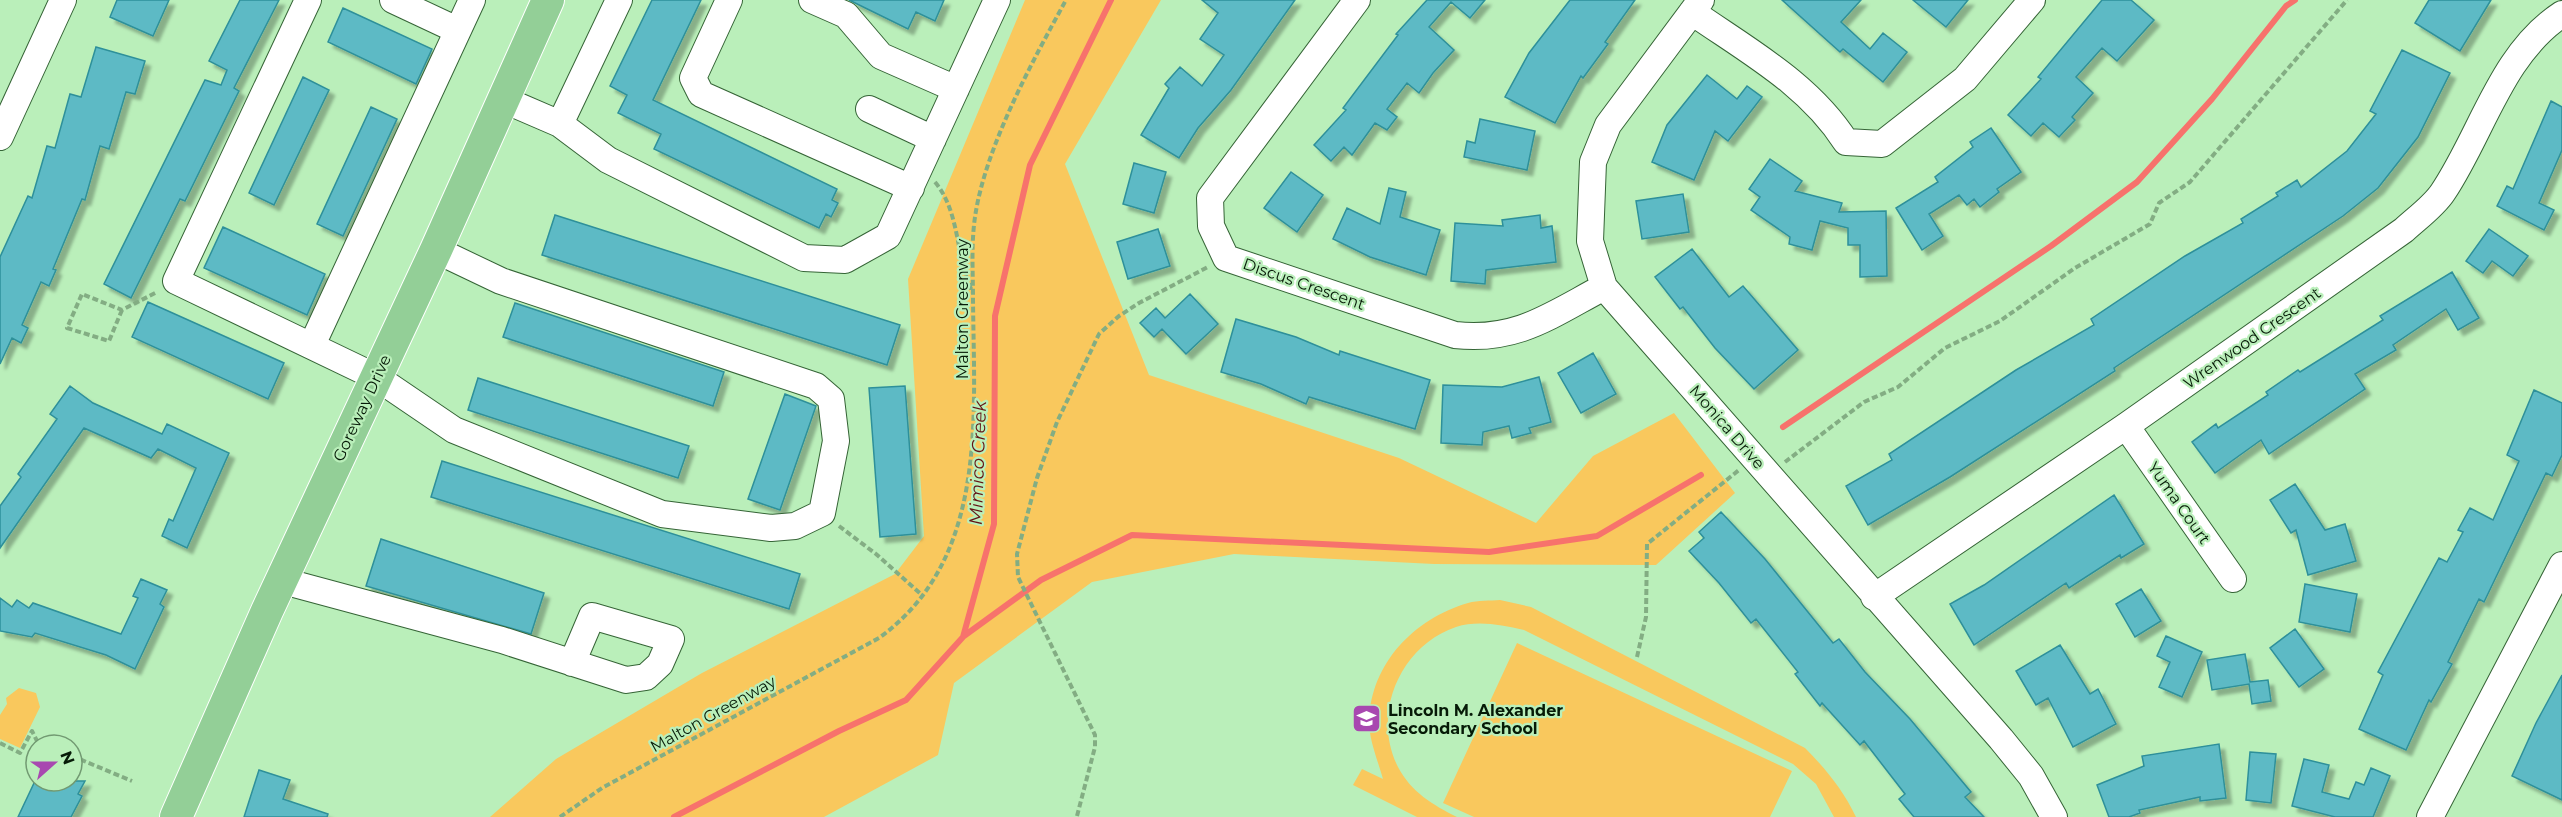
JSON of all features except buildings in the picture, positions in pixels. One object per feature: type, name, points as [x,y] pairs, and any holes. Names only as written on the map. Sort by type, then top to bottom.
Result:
[{"type":"main road","name":"Goreway Drive","points":[[176,817],[548,0]]},
{"type":"street","points":[[0,137],[63,0]]},
{"type":"street","points":[[308,0],[176,281],[376,377],[454,430],[662,514],[771,528],[795,526],[822,513],[836,441],[831,399],[816,386],[501,281],[436,250]]},
{"type":"street","points":[[393,0],[457,30]]},
{"type":"street","points":[[312,345],[472,0]]},
{"type":"street","points":[[560,124],[619,0]]},
{"type":"street","points":[[729,0],[693,78],[701,94],[916,176]]},
{"type":"street","points":[[812,0],[846,15],[881,56],[956,89]]},
{"type":"street","points":[[502,99],[560,124],[608,160],[804,258],[845,260],[888,236],[997,0]]},
{"type":"street","name":"Discus Crescent","points":[[1357,0],[1210,198],[1211,226],[1226,258],[1455,335],[1481,338],[1508,334],[1533,325],[1604,287]]},
{"type":"street","points":[[1697,6],[1802,89],[1832,119],[1846,142],[1882,144],[1965,79],[2032,0]]},
{"type":"street","name":"Monica Drive","points":[[1697,6],[1608,125],[1593,162],[1589,204],[1590,241],[1604,287],[2001,739],[2031,776],[2054,817]]},
{"type":"street","name":"Wrenwood Crescent","points":[[1874,597],[2126,426],[2404,231],[2441,195],[2515,61],[2541,30],[2562,14]]},
{"type":"street","points":[[869,109],[933,139]]},
{"type":"street","name":"Yuma Court","points":[[2126,426],[2233,579]]},
{"type":"street","points":[[2430,817],[2562,565]]},
{"type":"street","points":[[283,581],[492,637],[572,663]]},
{"type":"path","name":"Malton Greenway","points":[[560,817],[602,788],[879,638],[899,623],[924,597],[956,536],[966,498],[972,444],[972,246],[982,188],[1002,131],[1042,44],[1066,0]]},
{"type":"path","points":[[1637,657],[1646,617],[1647,544],[1739,470],[1770,477],[1797,452],[1864,402],[1898,387],[1945,348],[2000,321],[2075,268],[2150,224],[2159,203],[2190,182],[2347,0]]},
{"type":"path","points":[[916,176],[940,188],[949,209],[963,268],[973,294]]},
{"type":"path","points":[[1077,816],[1095,747],[1095,735],[1018,577],[1017,554],[1037,478],[1057,422],[1099,334],[1119,316],[1139,303],[1226,258]]},
{"type":"path","points":[[122,310],[82,294],[67,328],[109,341],[122,310],[176,281]]},
{"type":"path","points":[[822,513],[876,554],[924,597]]},
{"type":"path","points":[[0,742],[20,753],[24,746]]},
{"type":"path","points":[[84,761],[132,782]]},
{"type":"shaded area","points":[[1025,0],[1161,0],[1065,164],[1149,375],[1399,458],[1536,523],[1593,456],[1674,413],[1735,493],[1656,565],[1434,564],[1234,554],[1092,582],[954,683],[938,755],[824,817],[490,817],[556,759],[702,673],[895,574],[924,536],[908,279]]},
{"type":"shaded area","points":[[1500,600],[1531,607],[1805,748],[1834,780],[1856,817],[1834,817],[1816,784],[1793,764],[1524,630],[1490,624],[1464,625],[1436,636],[1420,649],[1406,666],[1396,684],[1390,704],[1388,725],[1390,747],[1403,776],[1423,797],[1457,817],[1417,817],[1353,785],[1362,769],[1383,779],[1372,743],[1369,721],[1378,680],[1387,662],[1399,646],[1413,632],[1448,610],[1472,602]]},
{"type":"shaded area","points":[[1517,643],[1792,771],[1770,817],[1474,817],[1443,803]]},
{"type":"shaded area","points":[[19,688],[36,693],[40,707],[27,733],[24,733],[20,748],[0,739],[0,715],[7,704],[6,698]]},
{"type":"waterway","name":"Mimico Creek","points":[[674,817],[839,731],[906,700],[963,637],[994,524],[995,316],[1030,165],[1111,0]]},
{"type":"waterway","points":[[1783,427],[2051,246],[2137,182],[2212,99],[2286,6],[2295,0]]},
{"type":"waterway","points":[[964,636],[1041,580],[1132,535],[1489,552],[1597,536],[1701,475]]},
{"type":"place","name":"Lincoln M. Alexander Secondary School","points":[[1367,719]]}]
